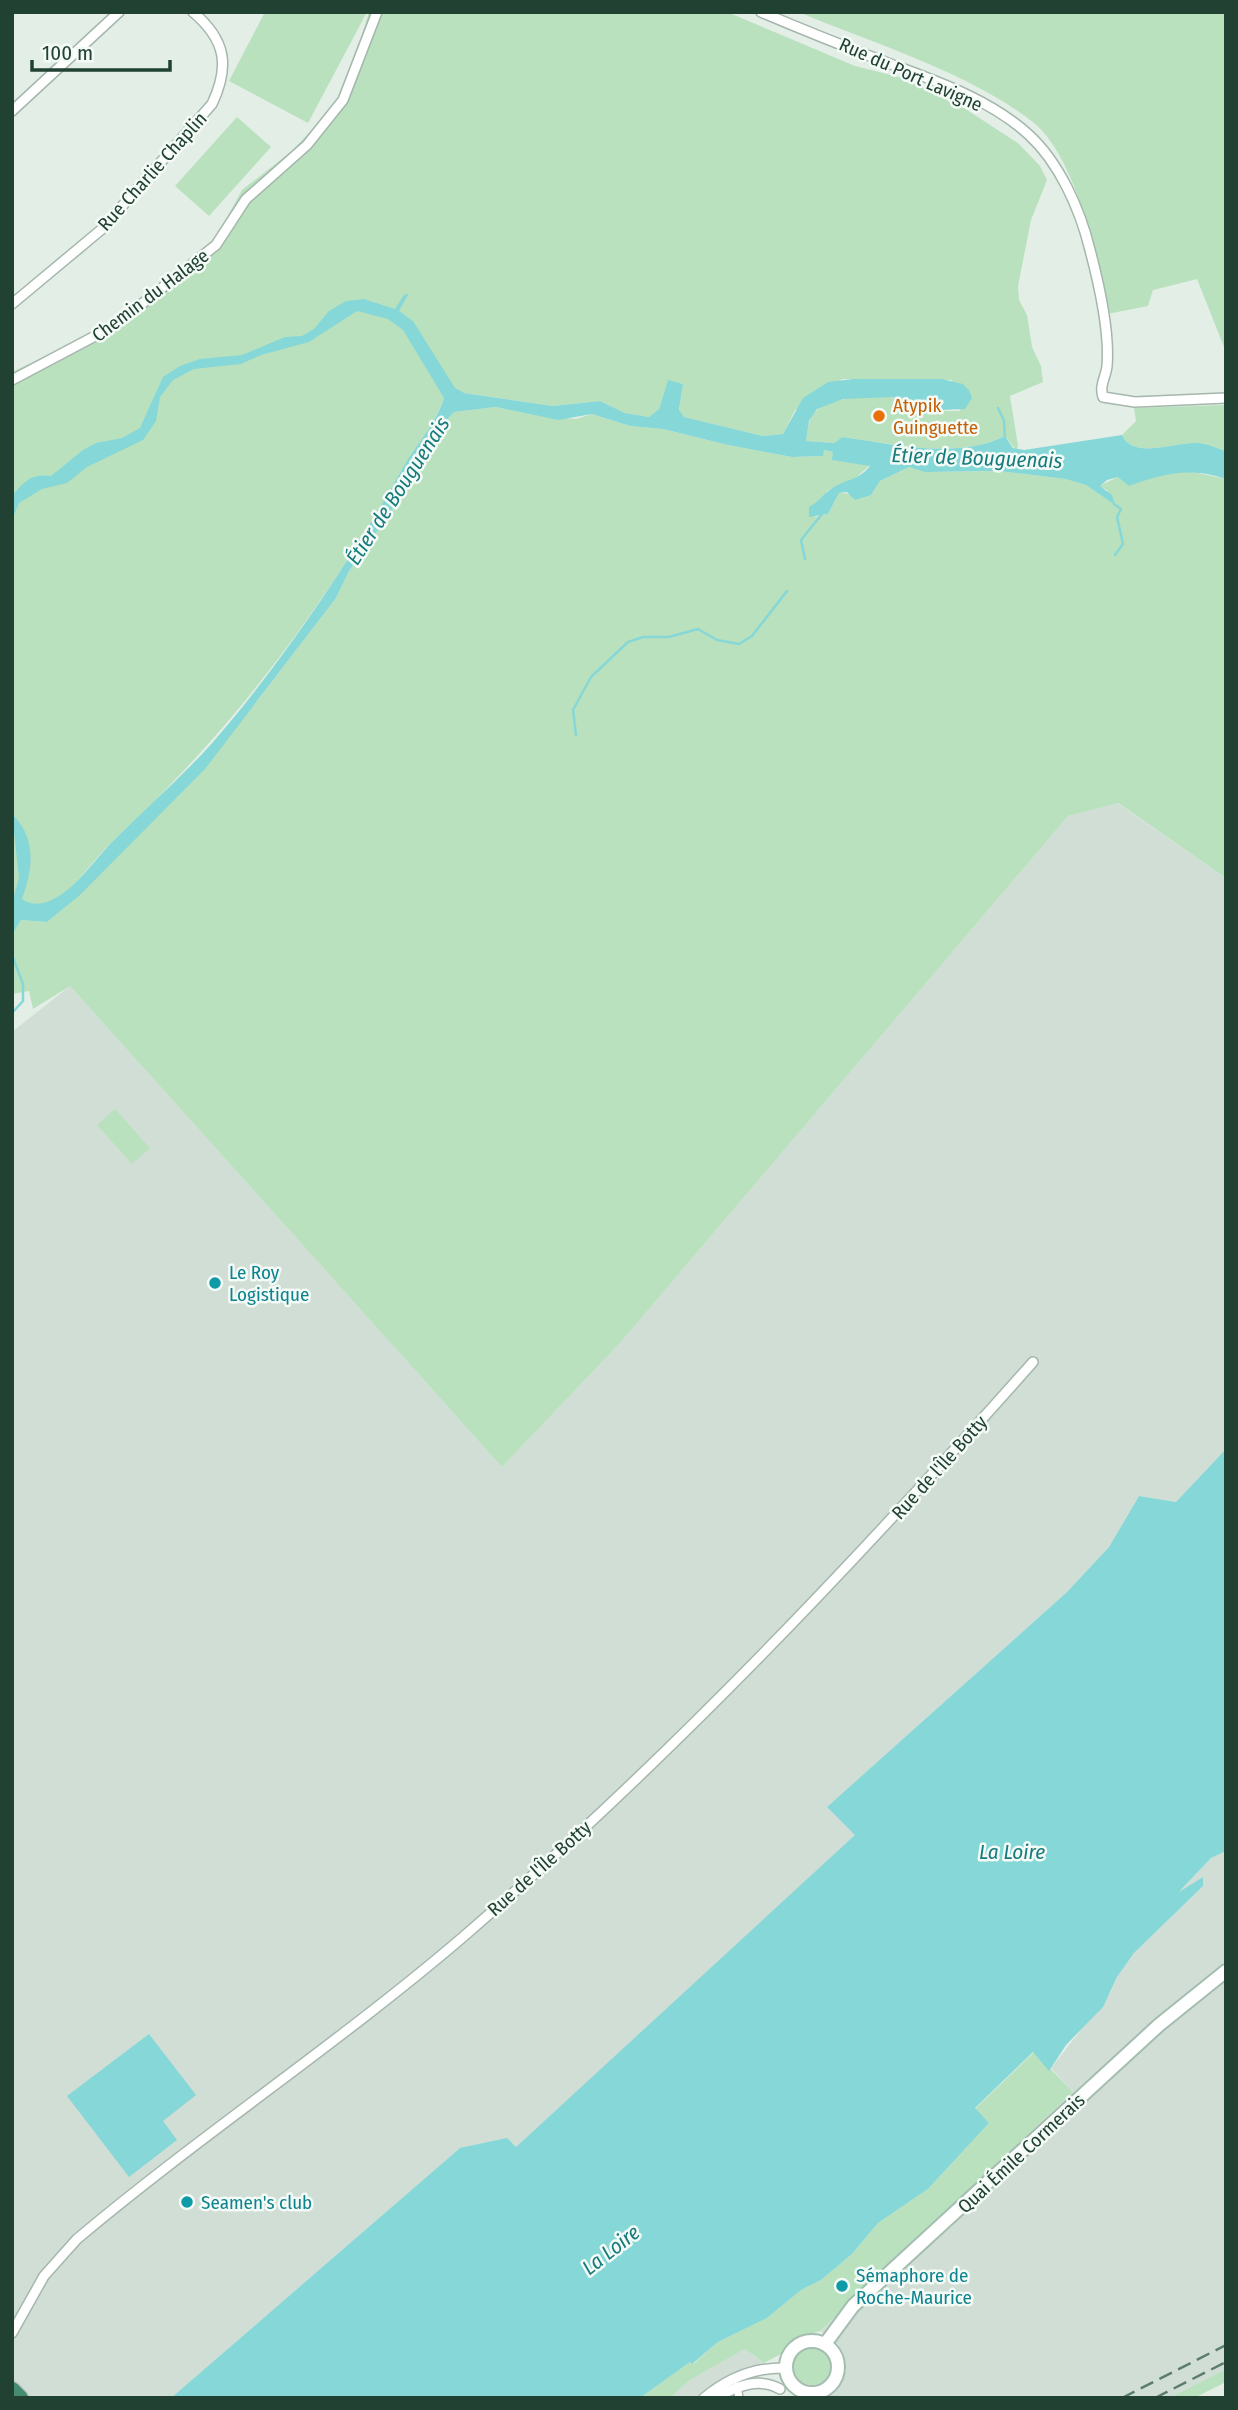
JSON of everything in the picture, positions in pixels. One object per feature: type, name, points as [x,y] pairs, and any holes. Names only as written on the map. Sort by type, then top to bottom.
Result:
[{"type":"highway","points":[[12,2389],[20,2398]]},
{"type":"main road","name":"Quai Émile Cormerais","points":[[825,2344],[831,2332],[853,2305],[1152,2032],[1226,1971]]},
{"type":"main road","points":[[810,2341],[825,2344],[835,2354],[839,2367],[836,2378],[824,2394],[804,2395],[791,2383],[786,2368],[790,2354],[801,2343],[810,2341]]},
{"type":"street","points":[[12,111],[119,12]]},
{"type":"street","name":"Rue Charlie Chaplin","points":[[12,304],[102,229],[212,104],[221,84],[224,62],[219,41],[207,24],[193,12]]},
{"type":"street","name":"Chemin du Halage","points":[[12,380],[114,326],[216,245],[246,199],[307,145],[343,100],[377,12]]},
{"type":"street","name":"Rue du Port Lavigne","points":[[761,12],[939,83],[996,111],[1028,134],[1053,163],[1072,198],[1090,246],[1101,296],[1107,366],[1101,390],[1103,397],[1135,402],[1226,398]]},
{"type":"street","name":"Rue de l'Île Botty","points":[[12,2333],[38,2285],[77,2239],[462,1938],[657,1759],[834,1582],[1033,1362]]},
{"type":"street","points":[[717,2394],[749,2372],[786,2368]]},
{"type":"street","points":[[704,2398],[737,2386],[766,2384],[779,2389]]},
{"type":"street","points":[[737,2386],[739,2398]]},
{"type":"shaded area","points":[[1117,803],[1226,878],[1226,1449],[1176,1502],[1139,1496],[1109,1547],[1067,1592],[827,1807],[856,1835],[516,2147],[460,2148],[171,2398],[12,2398],[12,1032],[70,986],[502,1467],[620,1343],[1068,816]]},
{"type":"shaded area","points":[[1226,1851],[1226,2369],[1169,2398],[823,2398],[841,2384],[846,2372],[843,2353],[838,2344],[820,2331],[1073,2092],[1051,2068],[1110,1993],[1117,1977],[1134,1953],[1203,1886],[1203,1877],[1175,1897],[1211,1858]]},
{"type":"shaded area","points":[[745,2349],[769,2367],[702,2398],[670,2398],[690,2380]]},
{"type":"green space","points":[[265,12],[367,12],[308,123],[229,81]]},
{"type":"green space","points":[[369,12],[727,12],[855,66],[899,77],[955,102],[1019,144],[1040,166],[1047,180],[1031,220],[1018,286],[1019,300],[1027,315],[1032,347],[1041,366],[1043,382],[1010,396],[1018,446],[1016,450],[1005,436],[986,443],[946,449],[842,437],[834,443],[806,441],[813,414],[823,406],[844,399],[893,397],[901,400],[913,411],[960,411],[952,380],[842,379],[795,410],[783,434],[763,436],[684,417],[679,411],[683,384],[668,381],[659,409],[649,417],[625,413],[600,401],[553,406],[464,393],[444,398],[430,426],[340,572],[272,667],[235,713],[156,800],[67,890],[49,903],[12,906],[12,372],[95,332],[198,256],[215,239],[242,190],[292,151],[329,111],[347,83]]},
{"type":"green space","points":[[798,12],[1226,12],[1226,352],[1197,279],[1153,290],[1148,306],[1107,314],[1092,240],[1073,184],[1049,139],[1034,123],[1009,105],[951,74]]},
{"type":"green space","points":[[237,117],[271,147],[209,216],[175,186]]},
{"type":"green space","points":[[1226,405],[1226,451],[1199,443],[1157,448],[1136,447],[1128,443],[1122,435],[1136,421],[1134,408]]},
{"type":"green space","points":[[496,407],[540,416],[576,419],[592,414],[630,426],[663,429],[792,457],[822,456],[824,450],[833,452],[833,460],[870,465],[850,483],[840,484],[827,491],[815,517],[828,514],[839,493],[871,495],[880,481],[909,467],[940,472],[998,471],[1067,479],[1086,485],[1114,504],[1107,490],[1099,486],[1118,477],[1123,480],[1188,471],[1226,479],[1226,878],[1118,803],[1068,816],[620,1343],[502,1467],[70,986],[33,1009],[29,991],[12,994],[12,935],[21,920],[47,922],[64,908],[255,704],[336,598],[349,571],[390,513],[443,424],[454,412]]},
{"type":"green space","points":[[115,1109],[150,1148],[132,1164],[97,1125]]},
{"type":"green space","points":[[1034,2052],[1073,2092],[820,2331],[792,2341],[781,2354],[764,2363],[745,2349],[690,2380],[670,2398],[640,2398],[690,2362],[693,2364],[718,2342],[767,2318],[801,2290],[821,2280],[852,2254],[878,2223],[928,2189],[989,2123],[975,2109]]},
{"type":"green space","points":[[812,2347],[825,2353],[831,2366],[825,2379],[812,2385],[799,2379],[793,2366],[799,2353]]},
{"type":"green space","points":[[1226,2369],[1226,2382],[1194,2398],[1169,2398]]},
{"type":"water","name":"Étier de Bouguenais","points":[[409,293],[399,311],[413,321],[455,388],[464,393],[553,406],[600,401],[625,413],[649,417],[659,409],[668,380],[683,384],[679,410],[684,417],[763,436],[783,434],[803,398],[828,382],[853,379],[942,379],[963,384],[969,390],[972,398],[965,409],[940,410],[923,415],[893,397],[843,399],[817,409],[809,421],[806,441],[834,443],[842,437],[946,449],[986,443],[1005,436],[1013,448],[1024,450],[1122,435],[1128,443],[1136,447],[1157,448],[1199,443],[1226,451],[1226,479],[1201,473],[1177,473],[1129,486],[1118,477],[1107,480],[1100,486],[1112,495],[1115,505],[1086,485],[1066,479],[998,471],[925,472],[909,467],[880,481],[871,495],[855,500],[847,492],[839,493],[828,514],[809,517],[809,507],[831,489],[861,475],[870,466],[832,460],[833,452],[824,450],[823,456],[792,457],[663,429],[630,426],[592,414],[558,420],[496,407],[454,412],[443,424],[390,513],[349,571],[336,598],[205,769],[80,895],[47,922],[21,920],[12,935],[12,902],[19,878],[12,814],[26,833],[31,854],[29,876],[22,899],[34,904],[47,902],[72,886],[112,842],[202,754],[240,710],[290,645],[337,576],[430,426],[444,398],[403,330],[388,319],[357,311],[309,342],[261,355],[241,364],[194,369],[173,380],[160,397],[156,421],[143,440],[87,467],[67,483],[42,489],[19,503],[14,515],[12,553],[12,496],[29,479],[51,476],[96,443],[122,438],[140,428],[163,377],[180,366],[200,359],[242,355],[285,337],[302,336],[314,329],[329,311],[346,301],[364,299],[395,309],[404,295]]},
{"type":"water","name":"La Loire","points":[[1226,1449],[1226,1851],[1211,1858],[1179,1892],[1203,1877],[1203,1886],[1134,1953],[1117,1977],[1103,2007],[1066,2045],[1049,2071],[1033,2052],[975,2108],[989,2123],[928,2189],[878,2223],[852,2254],[821,2280],[801,2290],[767,2318],[718,2342],[692,2364],[690,2362],[640,2398],[171,2398],[460,2148],[507,2138],[516,2147],[855,1835],[827,1807],[1067,1592],[1109,1547],[1139,1496],[1176,1502]]},
{"type":"water","points":[[149,2034],[196,2095],[163,2121],[177,2140],[129,2177],[67,2096]]},
{"type":"waterway","name":"Étier de Bouguenais","points":[[998,408],[1004,421],[1005,439]]},
{"type":"waterway","points":[[1114,504],[1121,509],[1117,517],[1123,544],[1115,555]]},
{"type":"waterway","points":[[805,559],[801,540],[822,514]]},
{"type":"waterway","points":[[576,735],[573,710],[591,677],[628,642],[643,637],[669,637],[698,629],[717,640],[739,644],[752,636],[787,591]]},
{"type":"waterway","points":[[12,955],[23,984],[23,1001],[12,1013]]},
{"type":"railway","points":[[1122,2398],[1226,2345]]},
{"type":"railway","points":[[1155,2398],[1226,2362]]},
{"type":"place","name":"Atypik Guinguette","points":[[879,416]]},
{"type":"place","name":"Le Roy Logistique","points":[[215,1283]]},
{"type":"place","name":"Seamen's club","points":[[187,2202]]},
{"type":"place","name":"Sémaphore de Roche-Maurice","points":[[842,2286]]}]
